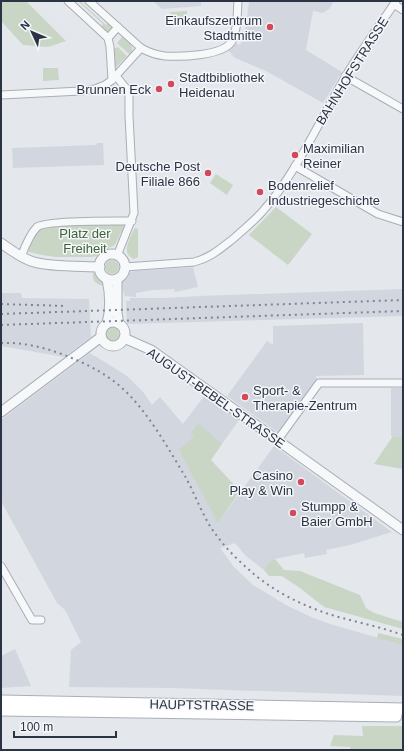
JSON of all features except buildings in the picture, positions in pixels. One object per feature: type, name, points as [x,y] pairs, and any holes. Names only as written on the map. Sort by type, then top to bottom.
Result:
[{"type":"main road","name":"HAUPTSTRASSE","points":[[1,701],[403,709]]},
{"type":"main road","name":"HAUPTSTRASSE","points":[[1,710],[403,716]]},
{"type":"street","points":[[68,1],[108,38],[114,78],[129,92],[134,213],[117,256]]},
{"type":"street","points":[[89,1],[141,48],[165,56],[212,53],[223,49],[231,42],[237,25],[238,1]]},
{"type":"street","points":[[395,3],[403,10]]},
{"type":"street","name":"BAHNHOFSTRASSE","points":[[125,267],[194,262],[212,255],[262,212],[295,166],[345,76],[395,3]]},
{"type":"street","points":[[108,38],[118,27]]},
{"type":"street","points":[[1,95],[81,92],[94,89],[105,85],[114,78],[141,48]]},
{"type":"street","points":[[345,76],[403,109]]},
{"type":"street","points":[[295,166],[378,214],[403,222]]},
{"type":"street","points":[[21,256],[37,227],[43,224],[55,222],[132,221]]},
{"type":"street","points":[[1,243],[33,262],[100,267]]},
{"type":"street","points":[[111,255],[117,256],[123,260],[125,267],[123,274],[117,279],[107,278],[102,274],[100,267],[101,261],[106,256],[111,255]]},
{"type":"street","points":[[107,278],[110,293],[110,314],[107,323],[102,328],[101,338],[107,345],[114,347],[120,344],[124,338],[124,330],[119,324],[117,313],[117,279]]},
{"type":"street","points":[[107,323],[113,322],[119,324]]},
{"type":"street","points":[[1,412],[101,338]]},
{"type":"street","name":"AUGUST-BEBEL-STRASSE","points":[[124,338],[151,350],[403,530]]},
{"type":"street","points":[[277,441],[319,383],[403,383]]},
{"type":"street","points":[[1,566],[32,620],[41,620]]},
{"type":"shaded area","points":[[153,1],[201,1],[201,6],[162,9]]},
{"type":"shaded area","points":[[249,1],[334,1],[329,9],[323,13],[313,11],[306,50],[342,72],[323,103],[266,71],[235,58],[228,50],[235,43],[240,45],[244,36]]},
{"type":"shaded area","points":[[97,143],[103,143],[104,165],[13,168],[12,148],[96,145]]},
{"type":"shaded area","points":[[193,267],[198,287],[175,292],[174,289],[153,290],[136,293],[136,297],[125,296],[120,282],[129,273],[134,271]]},
{"type":"shaded area","points":[[403,289],[403,316],[127,324],[126,301],[130,301],[130,298]]},
{"type":"shaded area","points":[[1,293],[21,293],[22,298],[89,299],[91,337],[64,357],[1,346]]},
{"type":"shaded area","points":[[363,323],[364,375],[316,376],[318,382],[280,434],[227,396],[267,341],[273,345],[273,326]]},
{"type":"shaded area","points":[[90,353],[127,376],[144,393],[152,405],[160,397],[183,424],[205,395],[239,420],[222,444],[198,424],[194,437],[218,523],[274,446],[392,532],[350,545],[326,550],[327,554],[305,558],[304,553],[271,560],[264,570],[246,556],[235,543],[220,548],[234,567],[253,585],[286,605],[330,624],[403,645],[403,696],[171,688],[69,687],[71,650],[81,642],[65,610],[57,603],[1,501],[1,420]]},
{"type":"shaded area","points":[[391,388],[403,388],[403,437],[391,436]]},
{"type":"shaded area","points":[[15,649],[31,686],[1,688],[1,656]]},
{"type":"green space","points":[[1,1],[26,1],[66,41],[48,47],[23,45],[1,21]]},
{"type":"green space","points":[[78,1],[80,1],[106,25],[109,22],[112,25],[112,29],[105,32],[100,28],[103,24]]},
{"type":"green space","points":[[187,11],[187,18],[171,19],[170,12]]},
{"type":"green space","points":[[123,36],[132,47],[132,52],[130,55],[117,43]]},
{"type":"green space","points":[[118,47],[127,56],[114,69],[113,49]]},
{"type":"green space","points":[[43,68],[58,68],[59,80],[43,81]]},
{"type":"green space","points":[[115,88],[121,90],[123,94],[108,94],[109,90]]},
{"type":"green space","points":[[216,174],[233,185],[227,195],[210,183]]},
{"type":"green space","points":[[276,207],[312,234],[288,265],[249,235]]},
{"type":"green space","name":"Platz der Freiheit","points":[[122,223],[124,226],[115,245],[104,250],[97,256],[56,257],[29,252],[28,248],[39,229],[45,225]]},
{"type":"green space","points":[[135,228],[138,229],[138,257],[134,259],[130,257],[128,253],[127,245]]},
{"type":"green space","points":[[109,260],[115,260],[119,264],[119,270],[115,274],[109,274],[105,270],[105,264]]},
{"type":"green space","points":[[93,273],[100,278],[105,286],[94,281]]},
{"type":"green space","points":[[112,327],[117,329],[119,334],[117,339],[112,341],[107,339],[105,334],[107,329]]},
{"type":"green space","points":[[198,423],[222,444],[211,460],[240,491],[218,523],[179,450],[194,437],[191,433]]},
{"type":"green space","points":[[393,436],[403,437],[403,469],[374,464]]},
{"type":"green space","points":[[275,559],[284,570],[300,571],[360,595],[366,608],[374,613],[403,622],[403,629],[324,607],[282,576],[269,576],[264,570],[271,560]]},
{"type":"green space","points":[[378,633],[403,639],[403,645],[377,638]]},
{"type":"green space","points":[[362,726],[403,726],[403,750],[350,750],[350,747],[330,746],[334,735],[363,736]]},
{"type":"railway","points":[[1,314],[403,300]]},
{"type":"railway","points":[[1,304],[65,306]]},
{"type":"railway","points":[[1,325],[403,311]]},
{"type":"railway","points":[[1,343],[29,345],[56,352],[93,368],[121,387],[131,396],[148,418],[186,478],[212,530],[240,562],[265,583],[296,601],[319,610],[403,635]]},
{"type":"place","name":"Einkaufszentrum Stadtmitte","points":[[270,27]]},
{"type":"place","name":"Stadtbibliothek Heidenau","points":[[171,84]]},
{"type":"place","name":"Brunnen Eck","points":[[159,89]]},
{"type":"place","name":"Maximilian Reiner","points":[[295,155]]},
{"type":"place","name":"Deutsche Post Filiale 866","points":[[208,173]]},
{"type":"place","name":"Bodenrelief Industriegeschichte","points":[[260,192]]},
{"type":"place","name":"Sport- & Therapie-Zentrum","points":[[245,397]]},
{"type":"place","name":"Casino Play & Win","points":[[301,482]]},
{"type":"place","name":"Stumpp & Baier GmbH","points":[[293,513]]}]
